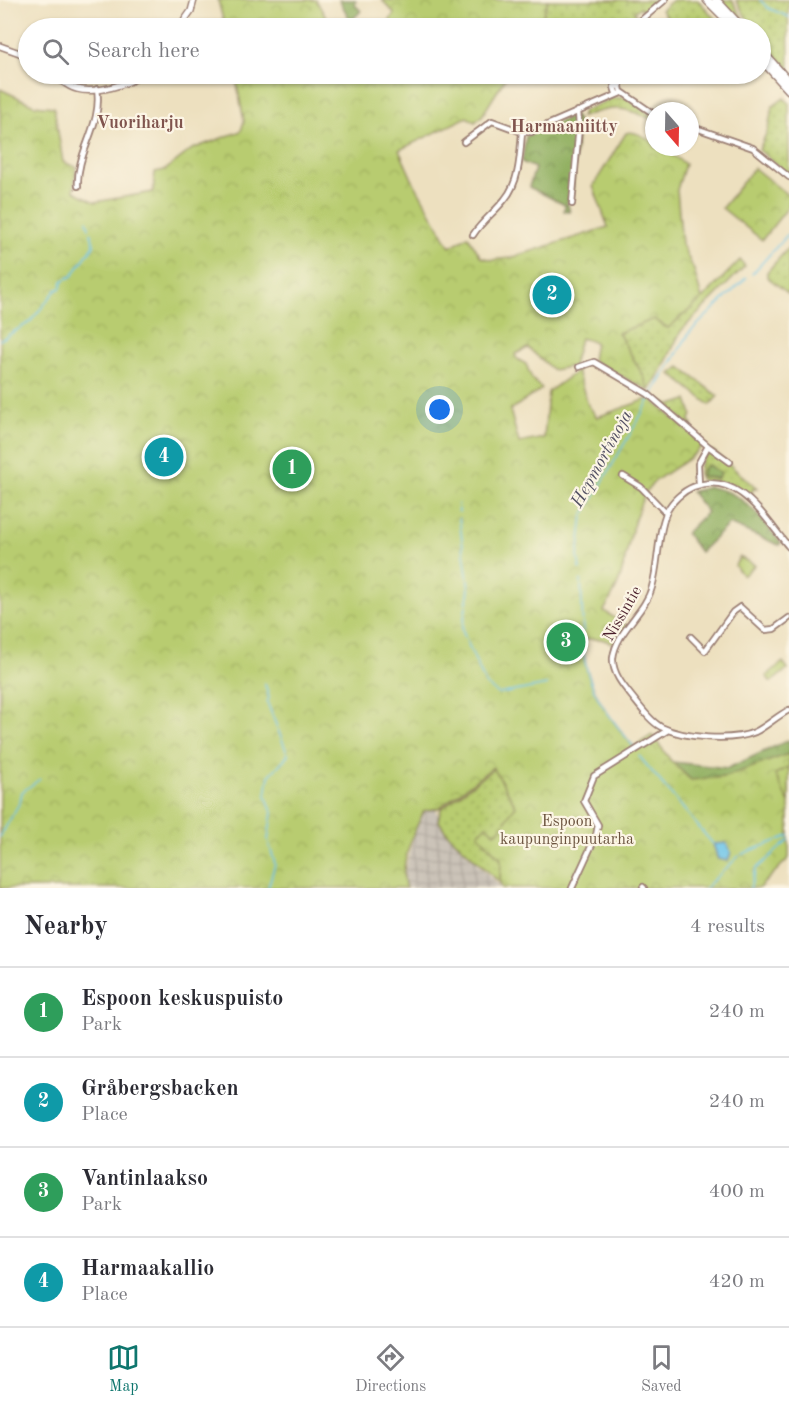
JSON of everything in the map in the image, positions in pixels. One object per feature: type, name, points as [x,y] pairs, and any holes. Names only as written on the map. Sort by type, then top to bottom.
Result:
[{"type":"main road","points":[[707,0],[725,18]]},
{"type":"main road","points":[[716,0],[733,18]]},
{"type":"main road","points":[[771,63],[789,86]]},
{"type":"main road","points":[[771,69],[789,86]]},
{"type":"street","points":[[186,18],[194,0]]},
{"type":"street","points":[[644,18],[665,0]]},
{"type":"street","points":[[0,46],[18,52]]},
{"type":"street","points":[[67,84],[73,88],[97,89],[117,84]]},
{"type":"street","points":[[615,84],[614,88],[645,108]]},
{"type":"street","points":[[78,186],[80,165],[96,122],[97,89]]},
{"type":"street","points":[[464,142],[492,121],[522,132],[531,132],[604,102],[619,92]]},
{"type":"street","points":[[572,204],[579,126],[578,111]]},
{"type":"street","points":[[699,129],[753,148],[789,177]]},
{"type":"street","points":[[474,235],[506,198],[511,188],[521,156],[522,132]]},
{"type":"street","points":[[579,367],[594,362],[630,382],[648,394],[729,462]]},
{"type":"street","points":[[699,485],[698,464],[708,446]]},
{"type":"street","points":[[623,476],[641,487],[666,513],[677,498],[699,485],[719,484],[737,489],[789,547]]},
{"type":"street","name":"Nissintie","points":[[666,513],[650,592],[617,645],[613,661],[617,676],[633,699],[653,721],[668,730],[712,737],[737,737],[756,731],[789,710]]},
{"type":"street","points":[[691,637],[705,651],[733,612],[740,607],[765,630],[774,629],[789,618]]},
{"type":"street","points":[[572,888],[589,854],[598,825],[584,801],[594,776],[668,730]]},
{"type":"shaded area","points":[[435,808],[446,832],[502,888],[406,888],[403,879],[415,829],[424,810]]},
{"type":"green space","points":[[218,0],[316,0],[326,18],[222,18]]},
{"type":"green space","points":[[339,0],[356,0],[355,5],[361,11],[354,18],[349,18]]},
{"type":"green space","points":[[382,0],[548,0],[542,18],[391,18],[394,13]]},
{"type":"green space","points":[[548,0],[655,0],[643,11],[640,7],[634,12],[636,18],[542,18]]},
{"type":"green space","points":[[673,0],[698,0],[714,18],[667,18],[661,10]]},
{"type":"green space","points":[[720,0],[732,0],[742,18],[737,18]]},
{"type":"green space","points":[[736,0],[788,0],[789,69],[771,50],[771,18],[746,18]]},
{"type":"green space","name":"Espoon kaupunginpuutarha","points":[[237,84],[502,84],[482,116],[475,122],[467,117],[399,150],[412,179],[450,247],[468,236],[481,257],[492,260],[510,258],[608,227],[593,186],[626,133],[645,138],[645,156],[674,156],[685,164],[677,190],[682,244],[694,270],[702,299],[668,328],[654,319],[618,333],[643,375],[649,391],[592,360],[595,342],[580,338],[573,366],[553,370],[528,348],[515,354],[517,359],[526,364],[532,379],[542,389],[510,410],[519,443],[544,438],[548,392],[577,371],[588,405],[597,417],[650,398],[703,444],[691,457],[658,479],[647,490],[634,522],[619,582],[604,611],[627,626],[615,644],[601,639],[583,639],[584,655],[587,670],[598,697],[614,723],[634,747],[652,735],[672,762],[691,780],[725,777],[789,754],[789,858],[759,888],[502,888],[500,883],[501,859],[478,834],[486,826],[495,833],[516,806],[493,767],[439,808],[424,811],[406,859],[404,879],[406,888],[0,888],[0,89],[34,105],[54,107],[63,162],[76,167],[74,191],[95,202],[153,192],[155,172],[165,170],[192,149],[241,131],[244,121]]},
{"type":"green space","points":[[613,98],[627,98],[645,111],[645,117],[625,110],[611,109],[581,117],[583,111]]},
{"type":"green space","points":[[784,98],[789,103],[789,175],[759,150],[768,129],[772,107]]},
{"type":"green space","points":[[575,116],[578,121],[572,198],[567,201],[570,212],[564,211],[565,205],[529,187],[535,168],[522,162],[526,136]]},
{"type":"green space","points":[[754,168],[789,196],[789,206],[762,240],[722,208]]},
{"type":"green space","points":[[789,247],[789,294],[767,277],[767,272]]},
{"type":"green space","points":[[740,260],[745,266],[681,331],[649,391],[643,375],[618,333],[654,319],[668,328],[702,299]]},
{"type":"green space","points":[[680,367],[718,396],[710,405],[671,374]]},
{"type":"green space","points":[[659,400],[671,405],[687,400],[692,414],[690,420],[692,427]]},
{"type":"green space","points":[[713,451],[757,488],[752,490],[753,499],[762,508],[761,510],[739,489],[726,483],[701,480],[699,476],[702,461]]},
{"type":"green space","points":[[708,465],[721,473],[717,479],[701,476],[703,469]]},
{"type":"green space","points":[[709,487],[722,490],[742,500],[781,543],[779,545],[729,524],[700,552],[686,533],[707,512],[691,492]]},
{"type":"green space","points":[[739,557],[755,565],[743,576],[735,566]]},
{"type":"green space","points":[[783,662],[788,669],[771,682],[766,676]]},
{"type":"green space","points":[[789,740],[789,754],[725,777],[691,780],[672,762],[728,768]]},
{"type":"green space","points":[[789,767],[789,803],[775,774]]},
{"type":"green space","points":[[494,768],[517,806],[495,834],[486,826],[478,834],[501,859],[500,883],[446,832],[438,820],[441,809]]},
{"type":"water","points":[[726,843],[731,852],[728,861],[718,859],[713,844]]},
{"type":"waterway","points":[[760,0],[768,8],[789,17]]},
{"type":"waterway","points":[[87,220],[89,228]]},
{"type":"waterway","points":[[0,340],[30,322],[56,290],[61,288],[62,281],[72,276],[94,245],[91,233]]},
{"type":"waterway","name":"Hepmortinoja","points":[[752,274],[789,233]]},
{"type":"waterway","name":"Hepmortinoja","points":[[653,393],[690,332],[746,278]]},
{"type":"waterway","name":"Hepmortinoja","points":[[580,569],[578,556],[583,516],[650,399]]},
{"type":"waterway","points":[[458,504],[459,512]]},
{"type":"waterway","points":[[459,518],[469,589],[462,630],[486,685],[499,694],[547,685]]},
{"type":"waterway","name":"Hepmortinoja","points":[[581,580],[583,632]]},
{"type":"waterway","name":"Hepmortinoja","points":[[583,636],[586,668],[591,683],[605,709],[634,747]]},
{"type":"waterway","points":[[265,684],[269,698],[267,702],[288,755],[269,776],[266,795],[272,812],[268,840],[275,864],[268,888]]},
{"type":"waterway","name":"Hepmortinoja","points":[[639,756],[713,844]]},
{"type":"waterway","points":[[0,837],[20,802],[22,792],[40,779]]},
{"type":"waterway","points":[[742,854],[789,836]]},
{"type":"waterway","points":[[750,888],[756,869],[789,840]]},
{"type":"waterway","points":[[705,888],[739,856]]},
{"type":"place","name":"Gråbergsbacken","points":[[552,295]]},
{"type":"place","name":"Harmaakallio","points":[[164,457]]},
{"type":"place","name":"Espoon keskuspuisto","points":[[292,469]]},
{"type":"place","name":"Vantinlaakso","points":[[566,642]]},
{"type":"district","name":"Vuoriharju","points":[[140,123]]},
{"type":"district","name":"Harmaaniitty","points":[[564,127]]}]
